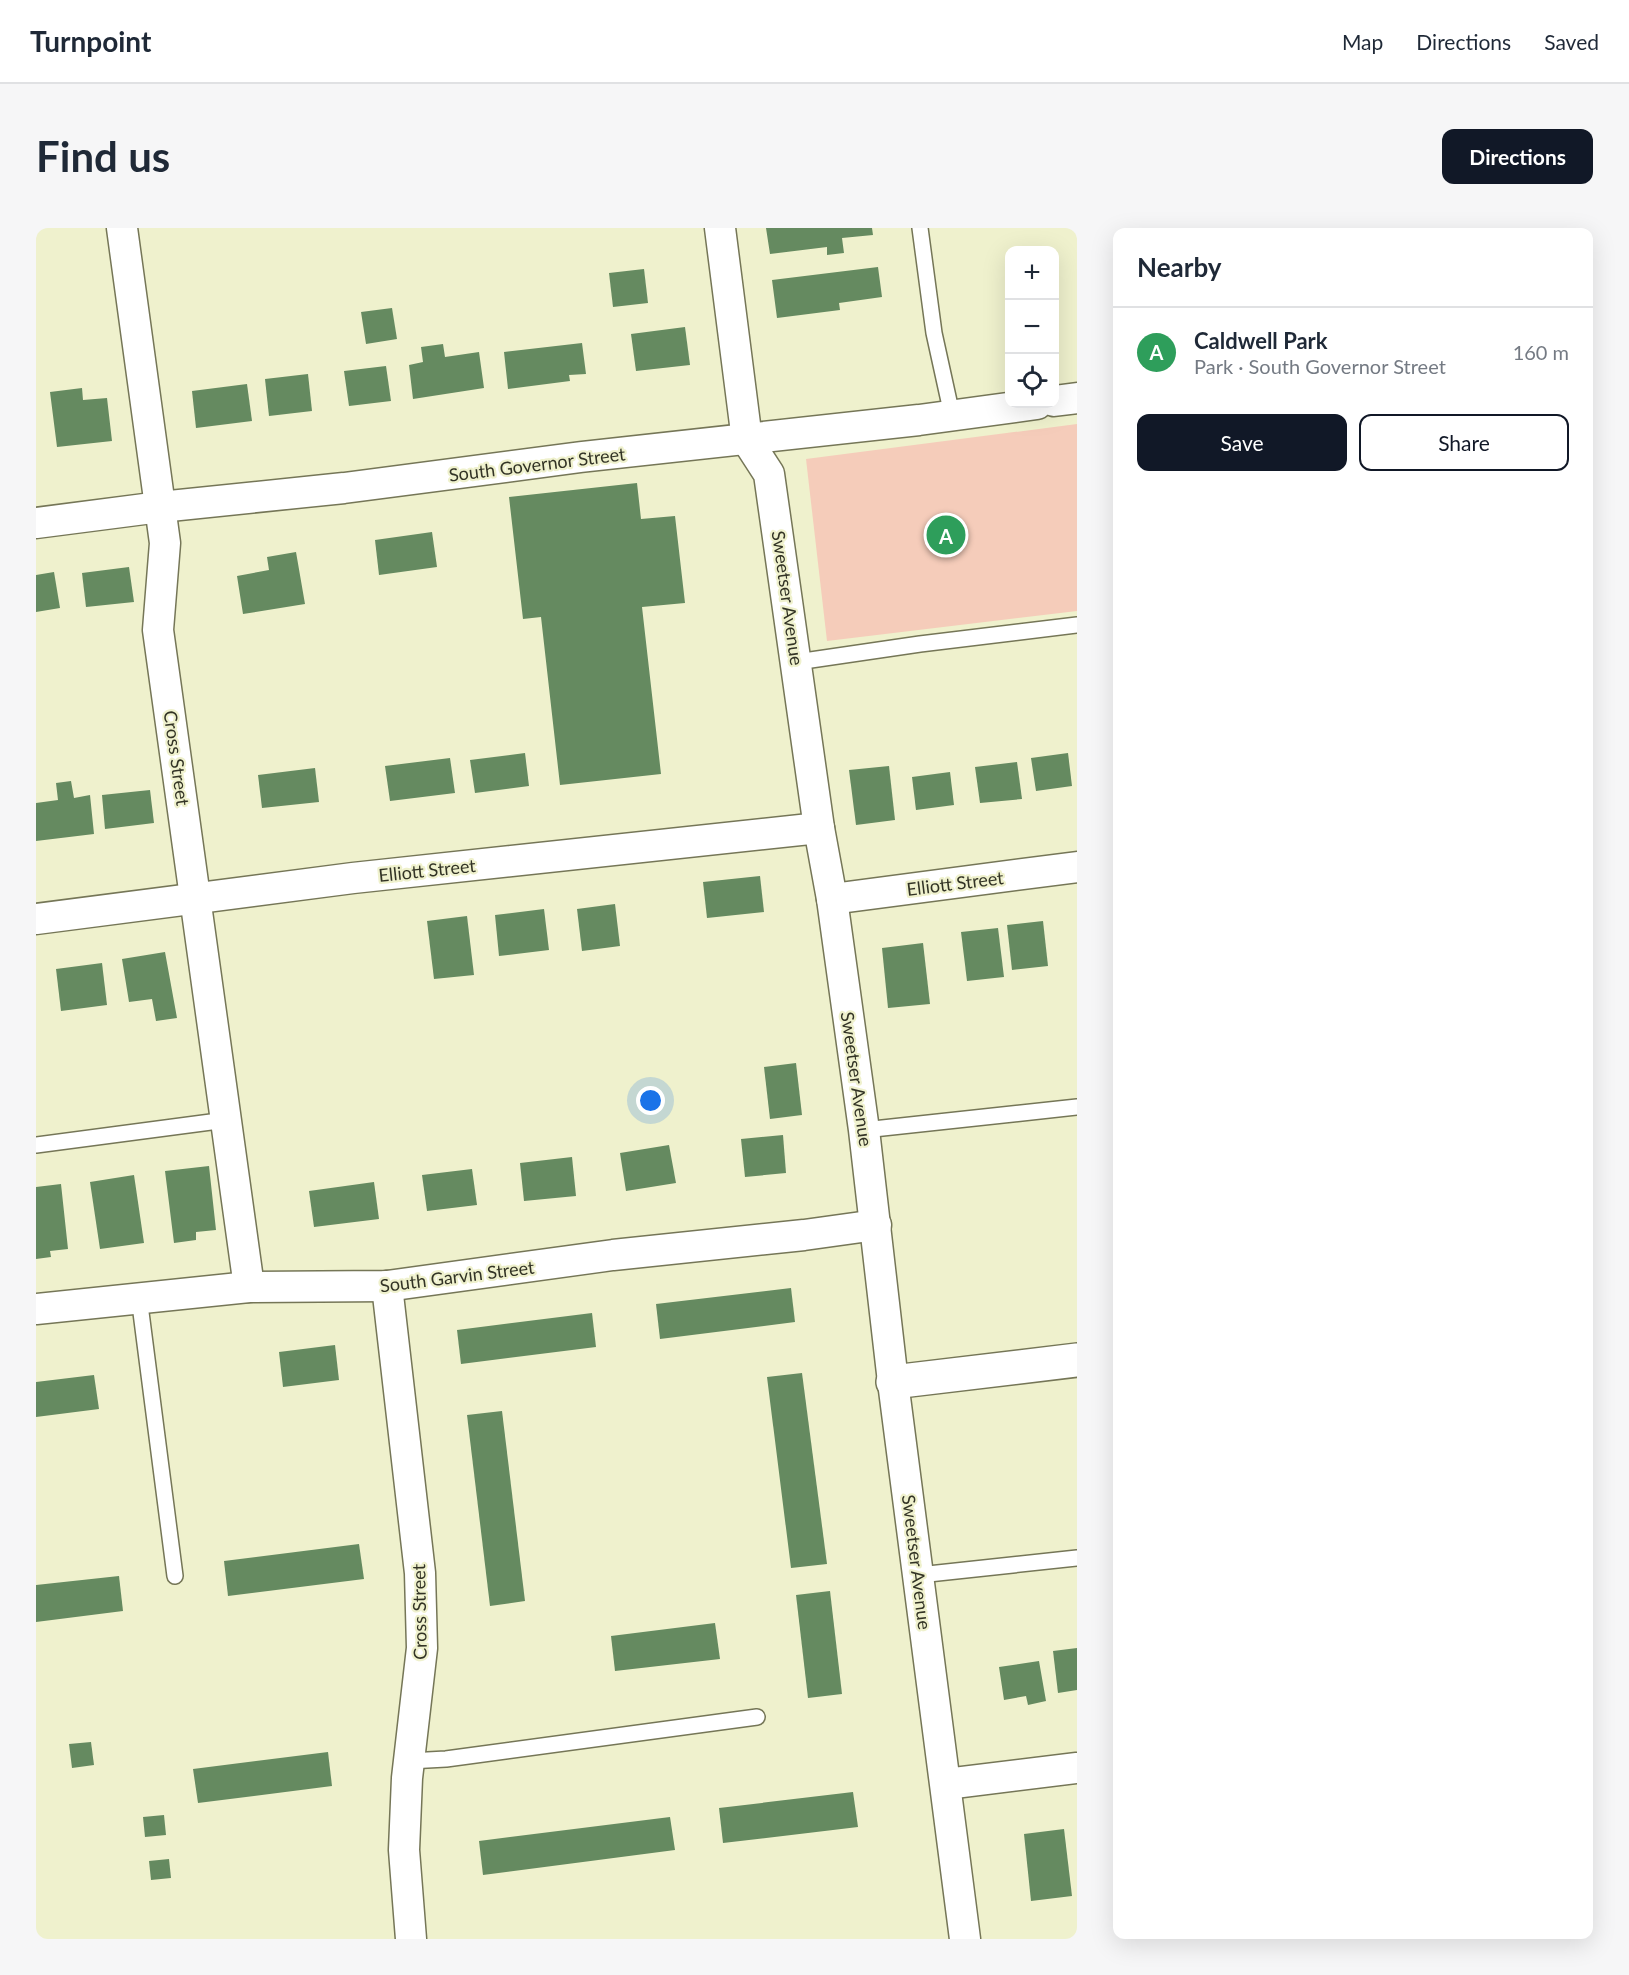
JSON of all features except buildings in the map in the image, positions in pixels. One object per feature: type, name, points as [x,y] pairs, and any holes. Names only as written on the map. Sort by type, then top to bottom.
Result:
[{"type":"street","name":"Cross Street","points":[[122,228],[165,543],[158,630],[249,1287]]},
{"type":"street","name":"Sweetser Avenue","points":[[720,228],[747,440],[770,474],[819,828],[832,899],[864,1130],[893,1382],[965,1939]]},
{"type":"street","points":[[1059,400],[1077,398]]},
{"type":"street","name":"South Governor Street","points":[[36,524],[160,507],[344,488],[1009,408]]},
{"type":"street","name":"Elliott Street","points":[[36,919],[434,869],[819,828]]},
{"type":"street","name":"Elliott Street","points":[[832,899],[1077,867]]},
{"type":"street","name":"South Garvin Street","points":[[36,1309],[249,1287],[387,1286],[614,1255],[876,1225]]},
{"type":"street","name":"Cross Street","points":[[387,1286],[423,1612],[422,1647],[409,1761],[404,1850],[411,1939]]},
{"type":"street","points":[[893,1382],[1077,1360]]},
{"type":"street","points":[[946,1784],[1077,1768]]},
{"type":"lane","points":[[920,228],[934,333],[952,416]]},
{"type":"lane","points":[[797,663],[1077,625]]},
{"type":"lane","points":[[864,1130],[1077,1107]]},
{"type":"lane","points":[[36,1145],[226,1120]]},
{"type":"lane","points":[[139,1297],[175,1576]]},
{"type":"lane","points":[[919,1575],[1077,1558]]},
{"type":"lane","points":[[409,1761],[446,1759],[757,1717]]},
{"type":"shaded area","points":[[1077,424],[1077,611],[827,641],[806,459]]},
{"type":"place","name":"Caldwell Park","points":[[946,535]]}]
